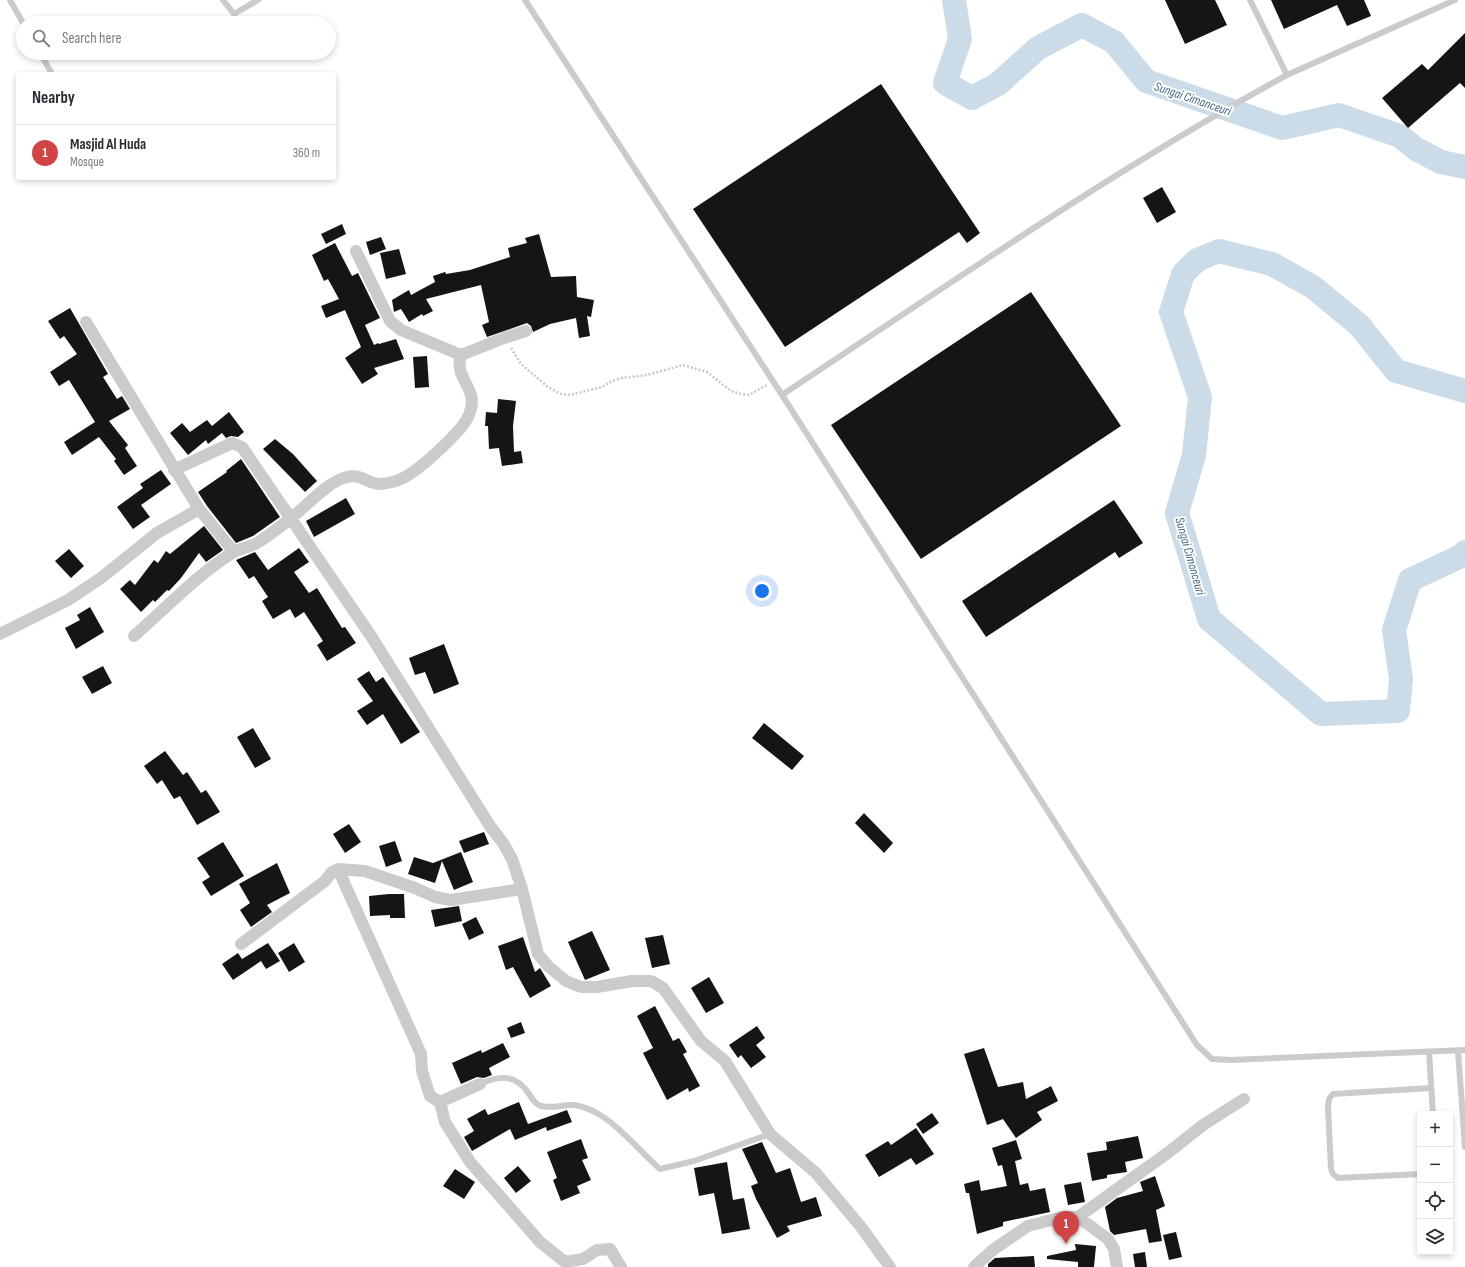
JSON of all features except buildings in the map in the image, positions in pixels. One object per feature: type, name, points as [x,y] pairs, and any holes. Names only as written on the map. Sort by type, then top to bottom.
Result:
[{"type":"street","points":[[356,251],[390,321],[401,330],[461,355],[526,331]]},
{"type":"street","points":[[86,322],[174,470],[199,509],[234,552]]},
{"type":"street","points":[[134,636],[207,572],[234,552],[256,543],[291,518],[334,482],[347,477],[360,476],[370,482],[381,484],[395,481],[410,475],[449,441],[467,419],[473,401],[472,395],[460,371],[459,361],[461,355]]},
{"type":"street","points":[[174,470],[232,443],[242,447],[371,636],[490,826],[503,843],[512,859],[522,889],[538,954],[548,966],[566,982],[581,987],[597,988],[632,981],[651,981],[663,988],[701,1041],[725,1061],[770,1134],[816,1173],[861,1226],[890,1267]]},
{"type":"street","points":[[0,634],[68,600],[101,578],[157,533],[199,509]]},
{"type":"street","points":[[241,944],[325,881],[332,872],[338,869],[365,871],[415,888],[435,897],[451,900],[522,889]]},
{"type":"street","points":[[338,869],[421,1054],[422,1071],[430,1096],[440,1102],[445,1122],[470,1162],[540,1242],[565,1262],[583,1259],[597,1250],[610,1249],[621,1267]]},
{"type":"street","points":[[440,1102],[480,1084]]},
{"type":"street","points":[[974,1267],[994,1249],[1028,1226],[1063,1217],[1078,1217],[1203,1126],[1244,1099]]},
{"type":"street","points":[[1078,1217],[1108,1239],[1114,1249],[1117,1267]]},
{"type":"lane","points":[[10,0],[19,16]]},
{"type":"lane","points":[[223,0],[234,14],[258,0]]},
{"type":"lane","points":[[525,0],[782,395],[1197,1045],[1212,1059],[1231,1060],[1465,1050]]},
{"type":"lane","points":[[1250,0],[1287,75]]},
{"type":"lane","points":[[782,395],[1037,226],[1246,98],[1287,75],[1455,0]]},
{"type":"lane","points":[[44,60],[51,72]]},
{"type":"lane","points":[[1458,1051],[1465,1147]]},
{"type":"lane","points":[[1429,1052],[1433,1111]]},
{"type":"lane","points":[[480,1084],[491,1079],[505,1078],[516,1080],[525,1088],[534,1101],[541,1106],[574,1105],[590,1110],[607,1119],[660,1169],[694,1162],[770,1134]]},
{"type":"lane","points":[[1417,1174],[1338,1178],[1333,1174],[1331,1169],[1328,1107],[1329,1099],[1333,1094],[1431,1088]]},
{"type":"path","points":[[504,338],[521,364],[541,382],[561,394],[570,396],[602,387],[621,378],[647,375],[683,365],[707,372],[731,391],[740,394],[748,395],[773,382]]},
{"type":"waterway","name":"Sungai Cimanceuri","points":[[954,0],[960,39],[945,83],[972,98],[998,84],[1038,48],[1082,25],[1114,42],[1146,81],[1282,128],[1339,115],[1400,136],[1416,149],[1441,162],[1465,167]]},
{"type":"waterway","name":"Sungai Cimanceuri","points":[[1465,391],[1396,371],[1359,325],[1313,287],[1272,264],[1219,251],[1197,260],[1183,274],[1171,312],[1200,397],[1194,455],[1177,513],[1209,619],[1321,714],[1398,711],[1401,679],[1394,630],[1410,580],[1461,556],[1465,552]]},
{"type":"place","name":"Masjid Al Huda","points":[[1066,1244]]}]
